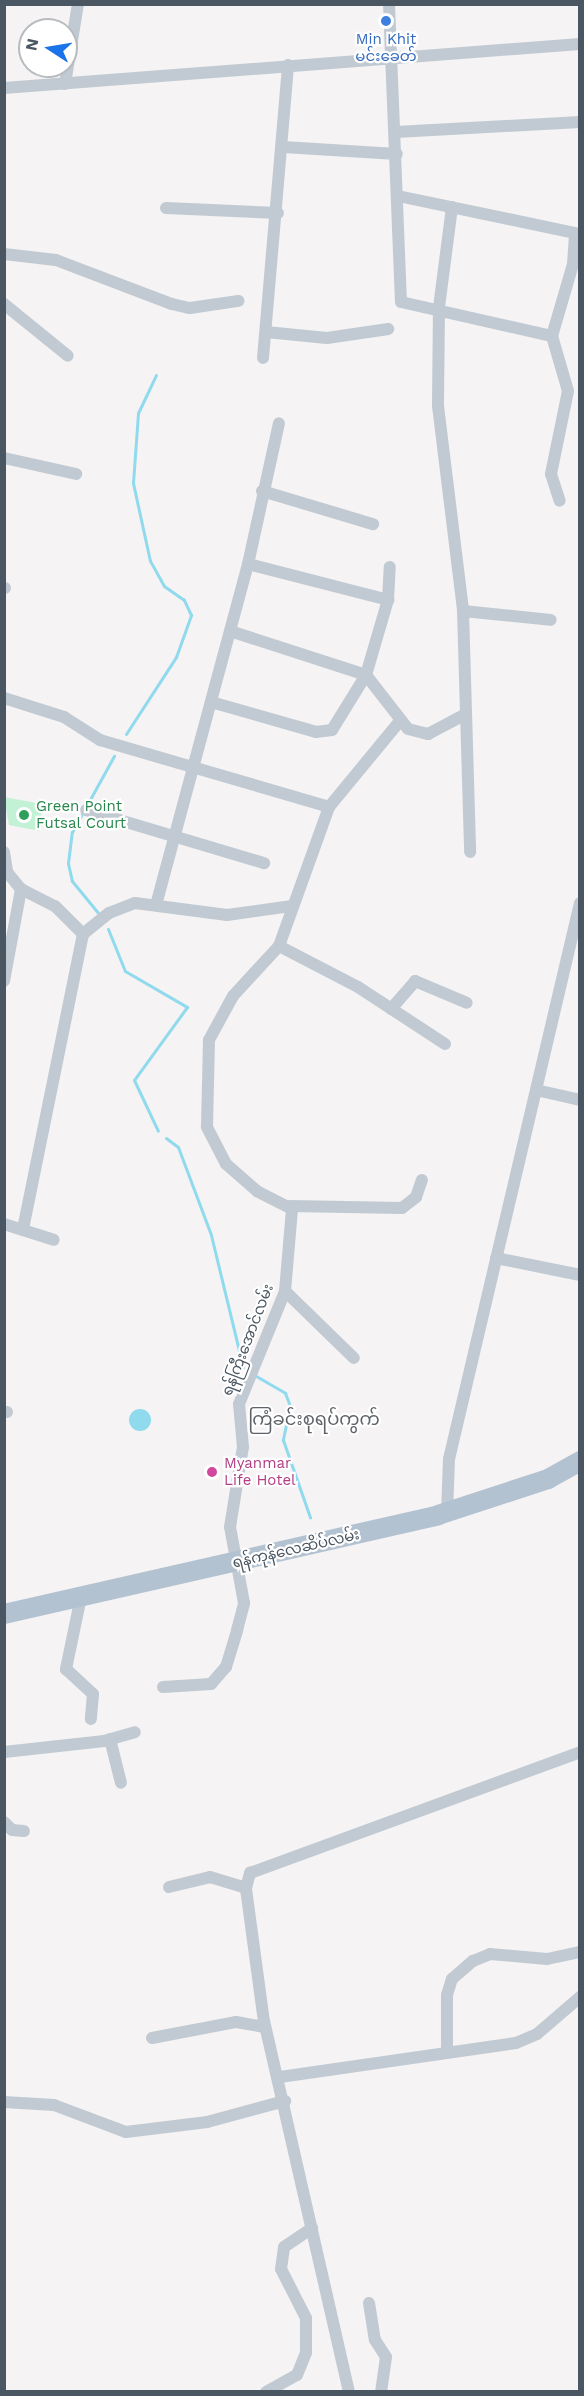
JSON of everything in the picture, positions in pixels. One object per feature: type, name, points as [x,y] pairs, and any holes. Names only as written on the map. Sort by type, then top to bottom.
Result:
[{"type":"main road","name":"ရန်ကုန်လေဆိပ်လမ်း","points":[[4,1614],[447,1513],[548,1479],[579,1461]]},
{"type":"street","points":[[65,84],[78,4]]},
{"type":"street","points":[[389,4],[394,56],[401,302],[439,307],[552,336]]},
{"type":"street","points":[[4,88],[394,56],[579,44]]},
{"type":"street","points":[[263,358],[278,213],[288,65]]},
{"type":"street","points":[[396,132],[579,122]]},
{"type":"street","points":[[283,147],[397,154]]},
{"type":"street","points":[[398,196],[577,234],[576,265],[552,336],[568,391],[551,474],[560,501]]},
{"type":"street","points":[[452,207],[439,307],[438,406],[463,611],[464,715],[470,852]]},
{"type":"street","points":[[166,208],[278,213]]},
{"type":"street","points":[[4,254],[56,260],[172,304],[190,308],[238,301]]},
{"type":"street","points":[[4,304],[68,357]]},
{"type":"street","points":[[266,332],[327,338],[388,329]]},
{"type":"street","points":[[156,905],[248,564],[262,491],[279,423]]},
{"type":"street","points":[[4,458],[76,474]]},
{"type":"street","points":[[262,491],[373,524]]},
{"type":"street","points":[[248,564],[388,600]]},
{"type":"street","points":[[212,702],[327,733],[338,724],[366,675],[388,600],[390,567]]},
{"type":"street","points":[[463,611],[551,620]]},
{"type":"street","points":[[230,631],[366,675],[399,722],[428,734],[464,715]]},
{"type":"street","points":[[4,698],[64,717],[100,740],[193,765],[328,807]]},
{"type":"street","points":[[399,722],[328,807],[279,946],[233,996],[209,1040],[204,1099],[207,1128],[226,1164],[258,1191],[290,1206],[402,1208],[416,1197],[422,1180]]},
{"type":"street","points":[[86,810],[264,863]]},
{"type":"street","points":[[4,852],[6,873],[21,889],[55,906],[83,934]]},
{"type":"street","points":[[4,981],[21,889]]},
{"type":"street","points":[[23,1230],[83,934],[109,913],[135,903],[226,915],[292,906]]},
{"type":"street","points":[[447,1513],[449,1459],[579,903]]},
{"type":"street","points":[[279,946],[391,1009],[445,1044]]},
{"type":"street","points":[[391,1009],[415,981],[467,1003]]},
{"type":"street","points":[[536,1090],[579,1100]]},
{"type":"street","name":"ရန်ကြီးအောင်လမ်း","points":[[163,1687],[211,1684],[226,1667],[244,1603],[230,1527],[243,1447],[240,1396],[285,1291],[290,1206]]},
{"type":"street","points":[[4,1224],[54,1240]]},
{"type":"street","points":[[496,1258],[579,1275]]},
{"type":"street","points":[[285,1291],[354,1358]]},
{"type":"street","points":[[81,1597],[66,1669],[93,1694],[91,1719]]},
{"type":"street","points":[[4,1752],[111,1739],[135,1732]]},
{"type":"street","points":[[111,1739],[121,1783]]},
{"type":"street","points":[[349,2391],[280,2077],[265,2027],[246,1888],[250,1873],[262,1864],[579,1752]]},
{"type":"street","points":[[4,1821],[12,1830],[24,1831]]},
{"type":"street","points":[[169,1887],[210,1877],[246,1888]]},
{"type":"street","points":[[447,2051],[452,1979],[473,1961],[490,1954],[547,1959],[579,1952]]},
{"type":"street","points":[[280,2077],[526,2039],[579,1997]]},
{"type":"street","points":[[152,2038],[236,2022],[265,2027]]},
{"type":"street","points":[[4,2102],[54,2105],[126,2132],[207,2122],[285,2101]]},
{"type":"street","points":[[266,2391],[297,2375],[306,2353],[306,2318],[281,2269],[284,2247],[312,2228]]},
{"type":"street","points":[[369,2303],[375,2340],[386,2357],[381,2391]]},
{"type":"green space","name":"Green Point Futsal Court","points":[[4,797],[42,804],[40,831],[9,825]]},
{"type":"water","points":[[140,1409],[150,1416],[151,1420],[144,1430],[140,1431],[130,1424],[129,1420],[136,1410]]},
{"type":"waterway","points":[[126,734],[176,657],[191,615],[184,600],[164,586],[150,561],[133,483],[138,413],[156,375]]},
{"type":"waterway","points":[[99,914],[72,881],[68,863],[72,832],[114,756]]},
{"type":"waterway","points":[[108,929],[125,971],[187,1007],[134,1080],[158,1131]]},
{"type":"waterway","points":[[166,1138],[178,1147],[211,1235],[243,1367]]},
{"type":"waterway","points":[[256,1376],[285,1393],[290,1406],[283,1440],[310,1517]]},
{"type":"place","name":"Min Khit မင်းခေတ်","points":[[386,21]]},
{"type":"place","name":"Green Point Futsal Court","points":[[24,815]]},
{"type":"place","name":"Myanmar Life Hotel","points":[[212,1472]]},
{"type":"district","name":"ကြံခင်းစုရပ်ကွက်","points":[[314,1419]]}]
